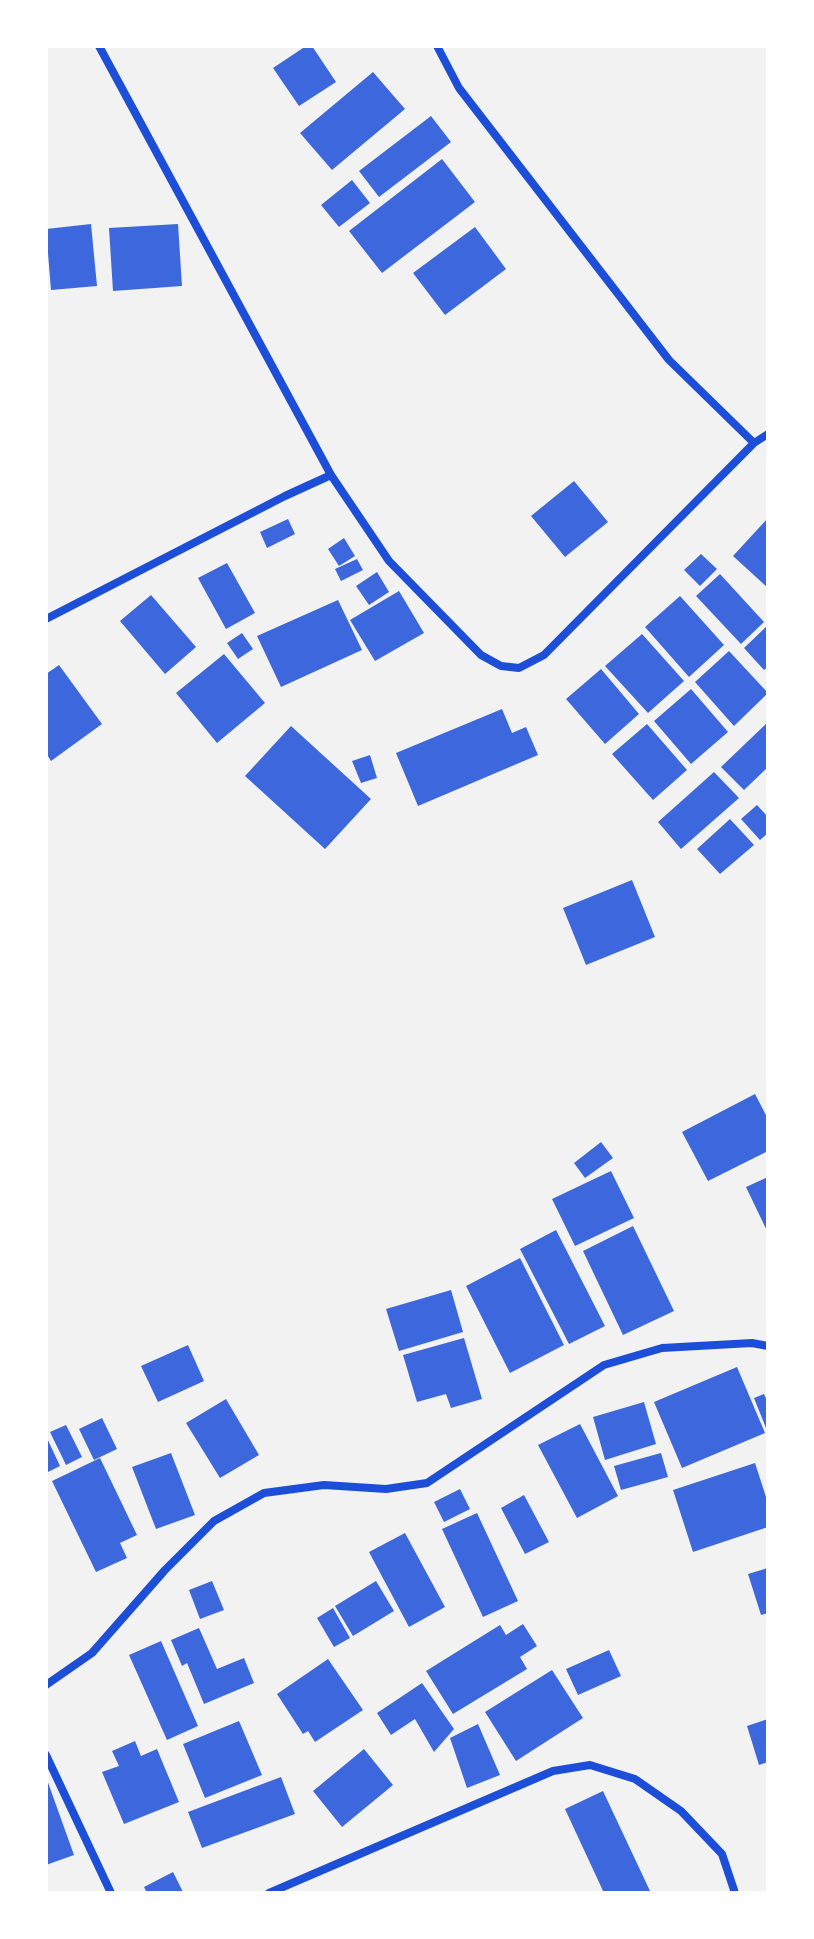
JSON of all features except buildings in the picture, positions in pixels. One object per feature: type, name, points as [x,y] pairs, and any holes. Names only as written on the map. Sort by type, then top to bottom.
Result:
[{"type":"street","points":[[99,46],[331,475],[389,561],[481,655],[501,666],[519,668],[544,655],[754,443],[768,434]]},
{"type":"street","points":[[437,46],[459,88],[669,360],[754,443]]},
{"type":"street","points":[[46,619],[331,475]]},
{"type":"street","points":[[46,1685],[92,1653],[165,1570],[214,1521],[264,1493],[324,1485],[386,1489],[427,1483],[604,1365],[662,1348],[752,1343],[768,1346]]},
{"type":"street","points":[[46,1755],[111,1893]]},
{"type":"street","points":[[269,1893],[553,1771],[590,1765],[635,1779],[681,1811],[722,1854],[735,1893]]}]
